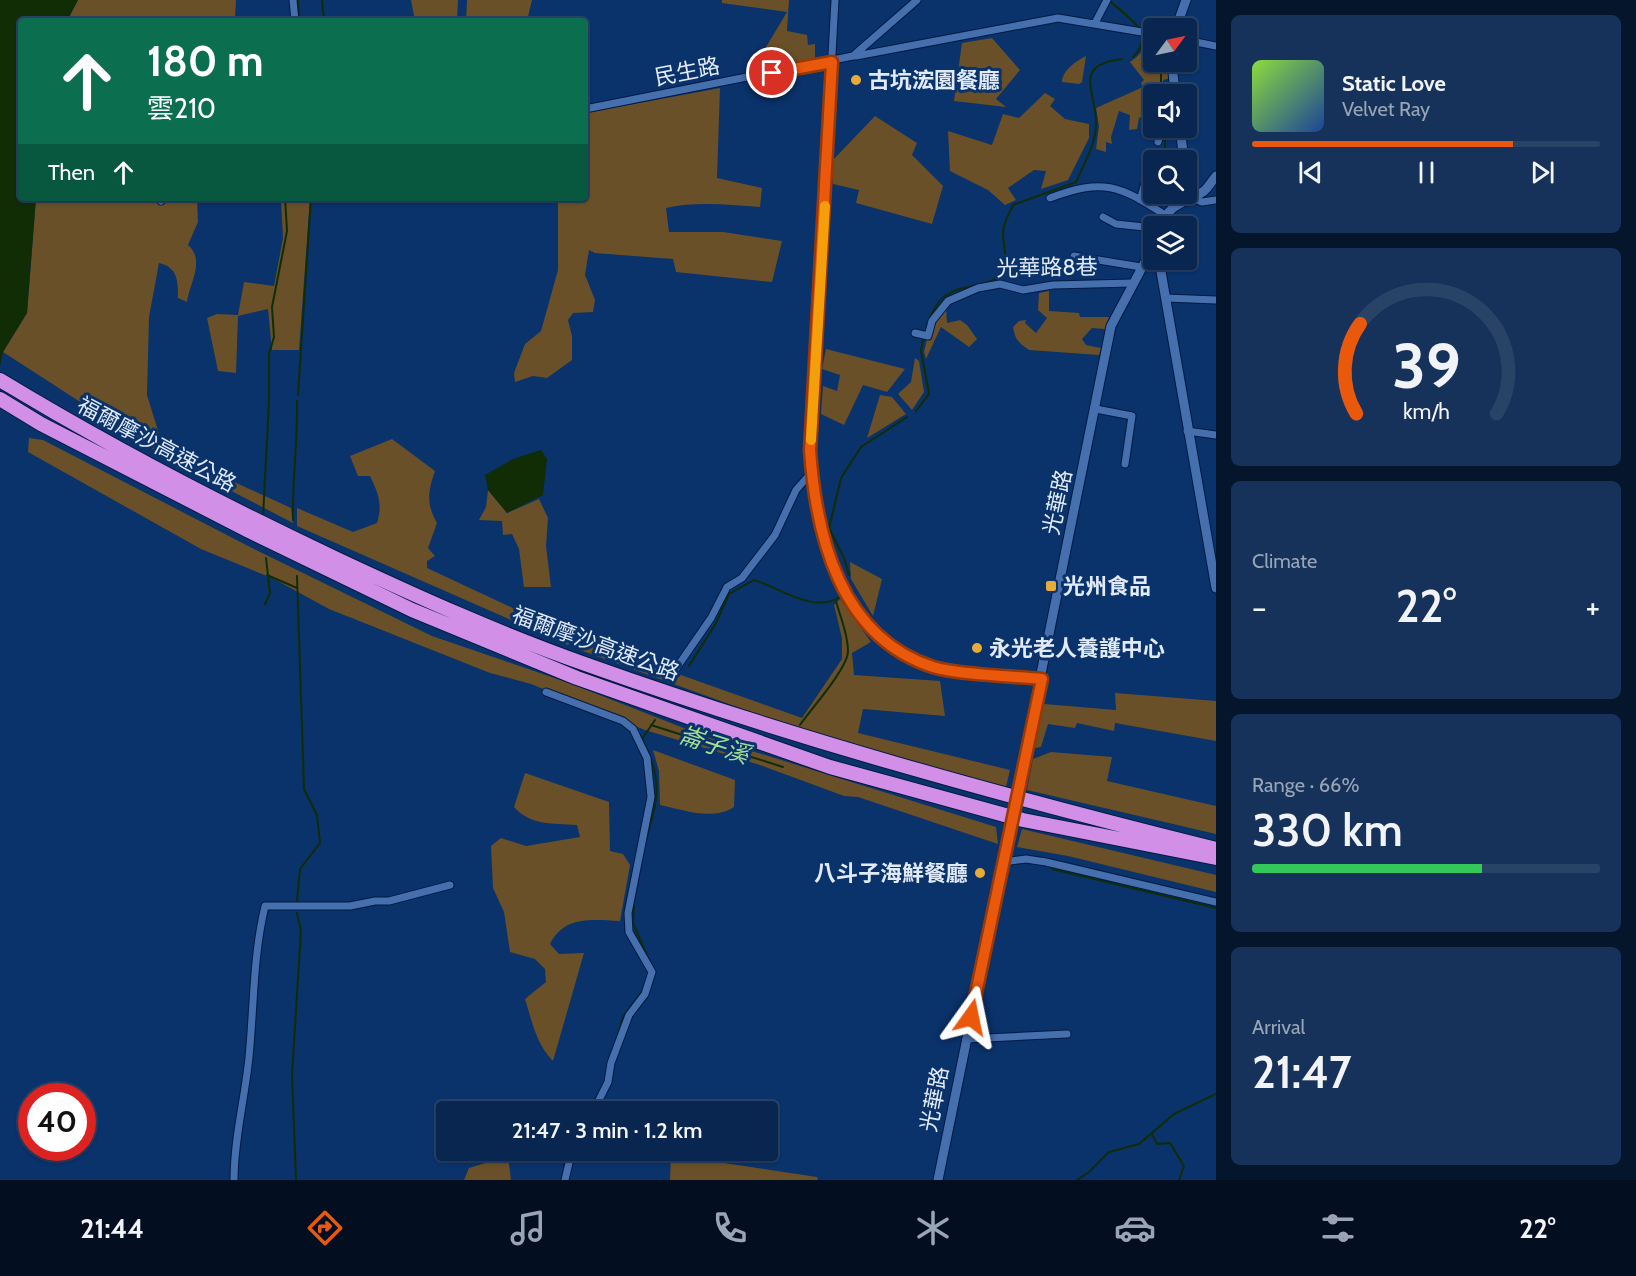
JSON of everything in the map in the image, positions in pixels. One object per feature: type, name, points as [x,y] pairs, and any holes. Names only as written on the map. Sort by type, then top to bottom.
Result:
[{"type":"highway","name":"福爾摩沙高速公路","points":[[0,380],[51,411],[253,519],[417,597],[582,663],[792,734],[1025,802],[1216,849]]},
{"type":"highway","name":"福爾摩沙高速公路","points":[[0,399],[41,424],[249,531],[412,610],[577,678],[830,767],[1023,820],[1216,858]]},
{"type":"street","points":[[293,0],[295,18]]},
{"type":"street","points":[[835,0],[810,450],[817,512],[825,545],[842,588],[860,618],[874,633],[907,657],[935,668],[1042,679]]},
{"type":"street","name":"民生路","points":[[588,108],[832,62],[853,56],[917,0]]},
{"type":"street","points":[[1180,18],[1186,0]]},
{"type":"street","points":[[1095,23],[1106,2]]},
{"type":"street","points":[[853,56],[1058,18],[1143,33]]},
{"type":"street","points":[[1197,42],[1216,46]]},
{"type":"street","points":[[1158,142],[1159,138]]},
{"type":"street","points":[[1197,194],[1204,191],[1216,176]]},
{"type":"street","points":[[1050,198],[1100,185],[1114,186],[1165,214],[1179,204]]},
{"type":"street","points":[[1140,200],[1143,190]]},
{"type":"street","points":[[1197,200],[1202,202],[1216,200]]},
{"type":"street","points":[[1102,217],[1116,224],[1143,227]]},
{"type":"street","points":[[1074,256],[1141,267]]},
{"type":"street","name":"光華路","points":[[938,1180],[1042,679],[1053,609],[1112,326],[1143,264]]},
{"type":"street","points":[[1161,270],[1216,588]]},
{"type":"street","name":"光華路8巷","points":[[915,333],[928,336],[932,321],[948,301],[978,288],[1000,284],[1023,290],[1053,285],[1132,284]]},
{"type":"street","points":[[1166,298],[1216,300]]},
{"type":"street","points":[[1096,409],[1132,416],[1125,464]]},
{"type":"street","points":[[1187,431],[1216,435]]},
{"type":"street","points":[[583,638],[673,673],[711,618],[727,587],[742,578],[775,535],[796,490],[812,472]]},
{"type":"street","points":[[546,692],[623,721],[633,729],[647,758],[651,804],[628,913],[629,932],[652,972],[645,994],[629,1015],[611,1063],[608,1082],[598,1101]]},
{"type":"street","points":[[1003,862],[1026,859],[1046,862],[1216,902]]},
{"type":"street","points":[[234,1180],[234,1159],[249,1056],[253,980],[265,906],[350,906],[389,901],[450,885]]},
{"type":"street","points":[[966,1039],[1066,1034]]},
{"type":"street","points":[[565,1180],[569,1161]]},
{"type":"shaded area","points":[[0,0],[78,0],[69,18],[18,18],[18,201],[36,201],[27,313],[3,352],[0,367]]},
{"type":"shaded area","points":[[78,0],[236,0],[235,18],[69,18]]},
{"type":"shaded area","points":[[411,0],[458,0],[457,18],[414,18]]},
{"type":"shaded area","points":[[467,0],[532,0],[528,18],[466,18]]},
{"type":"shaded area","points":[[722,0],[789,0],[787,31],[807,35],[808,45],[815,44],[815,60],[761,70],[757,62],[787,12],[722,3]]},
{"type":"shaded area","points":[[291,17],[291,18],[235,18]]},
{"type":"shaded area","points":[[992,38],[1020,70],[996,99],[1006,107],[954,101],[962,43]]},
{"type":"shaded area","points":[[1143,49],[1143,72],[1168,72],[1170,78],[1163,80],[1164,84],[1143,84],[1143,87],[1141,83],[1144,80],[1130,62]]},
{"type":"shaded area","points":[[1086,56],[1082,82],[1079,84],[1062,82],[1067,70]]},
{"type":"shaded area","points":[[1143,87],[1143,116],[1139,118],[1137,129],[1129,130],[1130,115],[1119,111],[1111,137],[1112,144],[1106,142],[1106,152],[1096,149],[1099,126],[1096,108]]},
{"type":"shaded area","points":[[720,88],[717,178],[762,188],[760,207],[701,204],[666,208],[669,232],[723,232],[782,241],[772,282],[676,272],[673,259],[595,253],[589,250],[585,275],[595,300],[593,312],[573,313],[568,320],[572,336],[572,360],[547,378],[533,376],[515,382],[514,373],[525,344],[541,331],[558,270],[558,201],[588,201],[588,112]]},
{"type":"shaded area","points":[[1045,93],[1055,99],[1050,106],[1065,119],[1089,124],[1089,138],[1068,180],[1041,189],[1046,171],[1034,170],[1008,188],[1016,200],[1005,205],[988,190],[950,171],[948,131],[992,145],[1003,114],[1019,118]]},
{"type":"shaded area","points":[[875,116],[917,143],[912,155],[943,186],[932,224],[856,203],[859,190],[833,184],[833,160]]},
{"type":"shaded area","points":[[36,201],[197,201],[198,222],[188,245],[196,258],[196,265],[187,302],[178,298],[176,276],[170,268],[159,263],[149,317],[147,395],[164,450],[291,508],[293,523],[162,455],[3,352],[27,313]]},
{"type":"shaded area","points":[[281,201],[310,201],[299,350],[272,350],[268,309],[238,316],[236,373],[218,371],[207,318],[217,314],[238,315],[244,282],[274,286],[283,238]]},
{"type":"shaded area","points":[[1049,291],[1049,311],[1079,313],[1080,317],[1109,317],[1105,329],[1092,328],[1082,339],[1086,345],[1101,348],[1099,355],[1029,350],[1018,340],[1013,327],[1019,321],[1026,320],[1025,323],[1036,333],[1047,318],[1038,310],[1039,293]]},
{"type":"shaded area","points":[[946,308],[947,323],[960,320],[967,325],[977,339],[969,347],[941,327],[926,359],[924,352],[927,339],[930,340],[934,324]]},
{"type":"shaded area","points":[[826,349],[905,369],[887,392],[863,385],[844,425],[821,414],[823,386],[837,391],[840,375],[822,369]]},
{"type":"shaded area","points":[[915,358],[919,361],[924,392],[912,410],[898,394],[911,382]]},
{"type":"shaded area","points":[[880,395],[892,397],[906,414],[867,438]]},
{"type":"shaded area","points":[[29,438],[43,440],[252,548],[432,636],[569,683],[704,736],[996,827],[998,844],[858,797],[844,796],[760,765],[645,730],[531,684],[490,673],[329,609],[274,579],[201,549],[28,452]]},
{"type":"shaded area","points":[[392,439],[435,471],[429,497],[431,510],[437,523],[428,548],[435,556],[427,561],[427,568],[573,636],[568,645],[297,526],[297,508],[353,532],[377,523],[380,504],[375,488],[370,476],[358,476],[350,456]]},
{"type":"shaded area","points":[[541,450],[547,459],[543,495],[507,513],[488,490],[485,475],[513,459]]},
{"type":"shaded area","points":[[488,490],[507,513],[539,499],[548,518],[546,546],[551,587],[524,587],[519,549],[512,534],[503,535],[502,521],[479,520],[486,507]]},
{"type":"shaded area","points":[[850,562],[882,579],[873,616],[851,579]]},
{"type":"shaded area","points":[[840,599],[871,642],[852,653],[854,675],[940,681],[945,716],[863,709],[858,733],[1010,770],[1005,791],[784,724],[580,650],[585,641],[802,718],[842,659],[842,638],[834,605]]},
{"type":"shaded area","points":[[1115,693],[1216,701],[1216,741],[1115,723],[1114,731],[1077,723],[1075,728],[1048,724],[1041,747],[1034,748],[1044,704],[1116,710]]},
{"type":"shaded area","points":[[653,750],[735,780],[734,807],[708,814],[660,805],[659,771]]},
{"type":"shaded area","points":[[1051,752],[1112,757],[1107,781],[1216,806],[1216,834],[1027,790],[1033,759]]},
{"type":"shaded area","points":[[525,773],[609,802],[610,851],[623,854],[630,865],[620,921],[580,921],[563,928],[550,944],[559,954],[584,953],[553,1061],[542,1047],[525,999],[546,982],[545,969],[535,959],[510,952],[504,912],[493,888],[491,846],[501,838],[526,846],[580,837],[577,825],[535,821],[514,807]]},
{"type":"shaded area","points":[[1022,829],[1216,875],[1216,892],[1068,856],[1017,847]]},
{"type":"shaded area","points":[[492,1161],[509,1161],[511,1180],[464,1180],[469,1168]]},
{"type":"shaded area","points":[[671,1161],[711,1161],[817,1177],[818,1180],[670,1180]]},
{"type":"waterway","points":[[298,0],[299,18]]},
{"type":"waterway","points":[[322,0],[324,18]]},
{"type":"waterway","points":[[1109,0],[1130,18],[1141,32],[1140,48],[1133,57]]},
{"type":"waterway","points":[[926,330],[933,312],[941,300],[950,293],[994,280],[1005,272],[1003,229],[1013,205],[1076,182],[1089,153],[1096,129],[1090,80],[1092,73],[1097,67],[1107,62],[1122,59]]},
{"type":"waterway","points":[[1161,72],[1161,84]]},
{"type":"waterway","points":[[1164,150],[1165,138]]},
{"type":"waterway","points":[[263,517],[269,354],[274,337],[272,307],[287,231],[285,201]]},
{"type":"waterway","points":[[298,395],[311,201]]},
{"type":"waterway","points":[[916,411],[929,394],[921,351],[923,340]]},
{"type":"waterway","points":[[293,520],[297,401]]},
{"type":"waterway","points":[[849,575],[844,558],[829,528],[841,478],[861,447],[907,417]]},
{"type":"waterway","points":[[265,604],[270,593],[266,558]]},
{"type":"waterway","points":[[267,575],[297,588]]},
{"type":"waterway","points":[[297,576],[304,789],[317,815],[320,843],[300,869],[297,901]]},
{"type":"waterway","name":"崙子溪","points":[[689,666],[716,623],[729,594],[754,580],[808,601],[819,603],[840,597]]},
{"type":"waterway","name":"崙子溪","points":[[800,725],[836,678],[846,658],[847,638],[836,601]]},
{"type":"waterway","points":[[645,843],[657,790],[654,767],[642,739],[655,720]]},
{"type":"waterway","name":"崙子溪","points":[[651,725],[783,767]]},
{"type":"waterway","points":[[1052,869],[1216,908]]},
{"type":"waterway","points":[[634,906],[633,923],[648,958]]},
{"type":"waterway","points":[[296,1180],[292,1074],[301,931],[297,913]]},
{"type":"waterway","points":[[618,1034],[623,1017],[643,990]]},
{"type":"waterway","points":[[1077,1180],[1089,1172],[1109,1152],[1139,1144],[1174,1114],[1216,1094]]},
{"type":"waterway","points":[[594,1101],[597,1096]]},
{"type":"waterway","points":[[1152,1134],[1157,1144],[1170,1143],[1184,1166],[1179,1180]]},
{"type":"waterway","points":[[564,1161],[564,1168]]},
{"type":"slow traffic","points":[[811,440],[825,206]]},
{"type":"place","name":"古坑浤園餐廳","points":[[856,80]]},
{"type":"place","name":"光州食品","points":[[1051,586]]},
{"type":"place","name":"永光老人養護中心","points":[[977,648]]},
{"type":"place","name":"八斗子海鮮餐廳","points":[[980,873]]},
{"type":"route","points":[[772,73],[832,62],[810,450],[817,512],[825,545],[842,588],[860,618],[874,633],[907,657],[935,668],[1042,679],[971,1017]]}]
